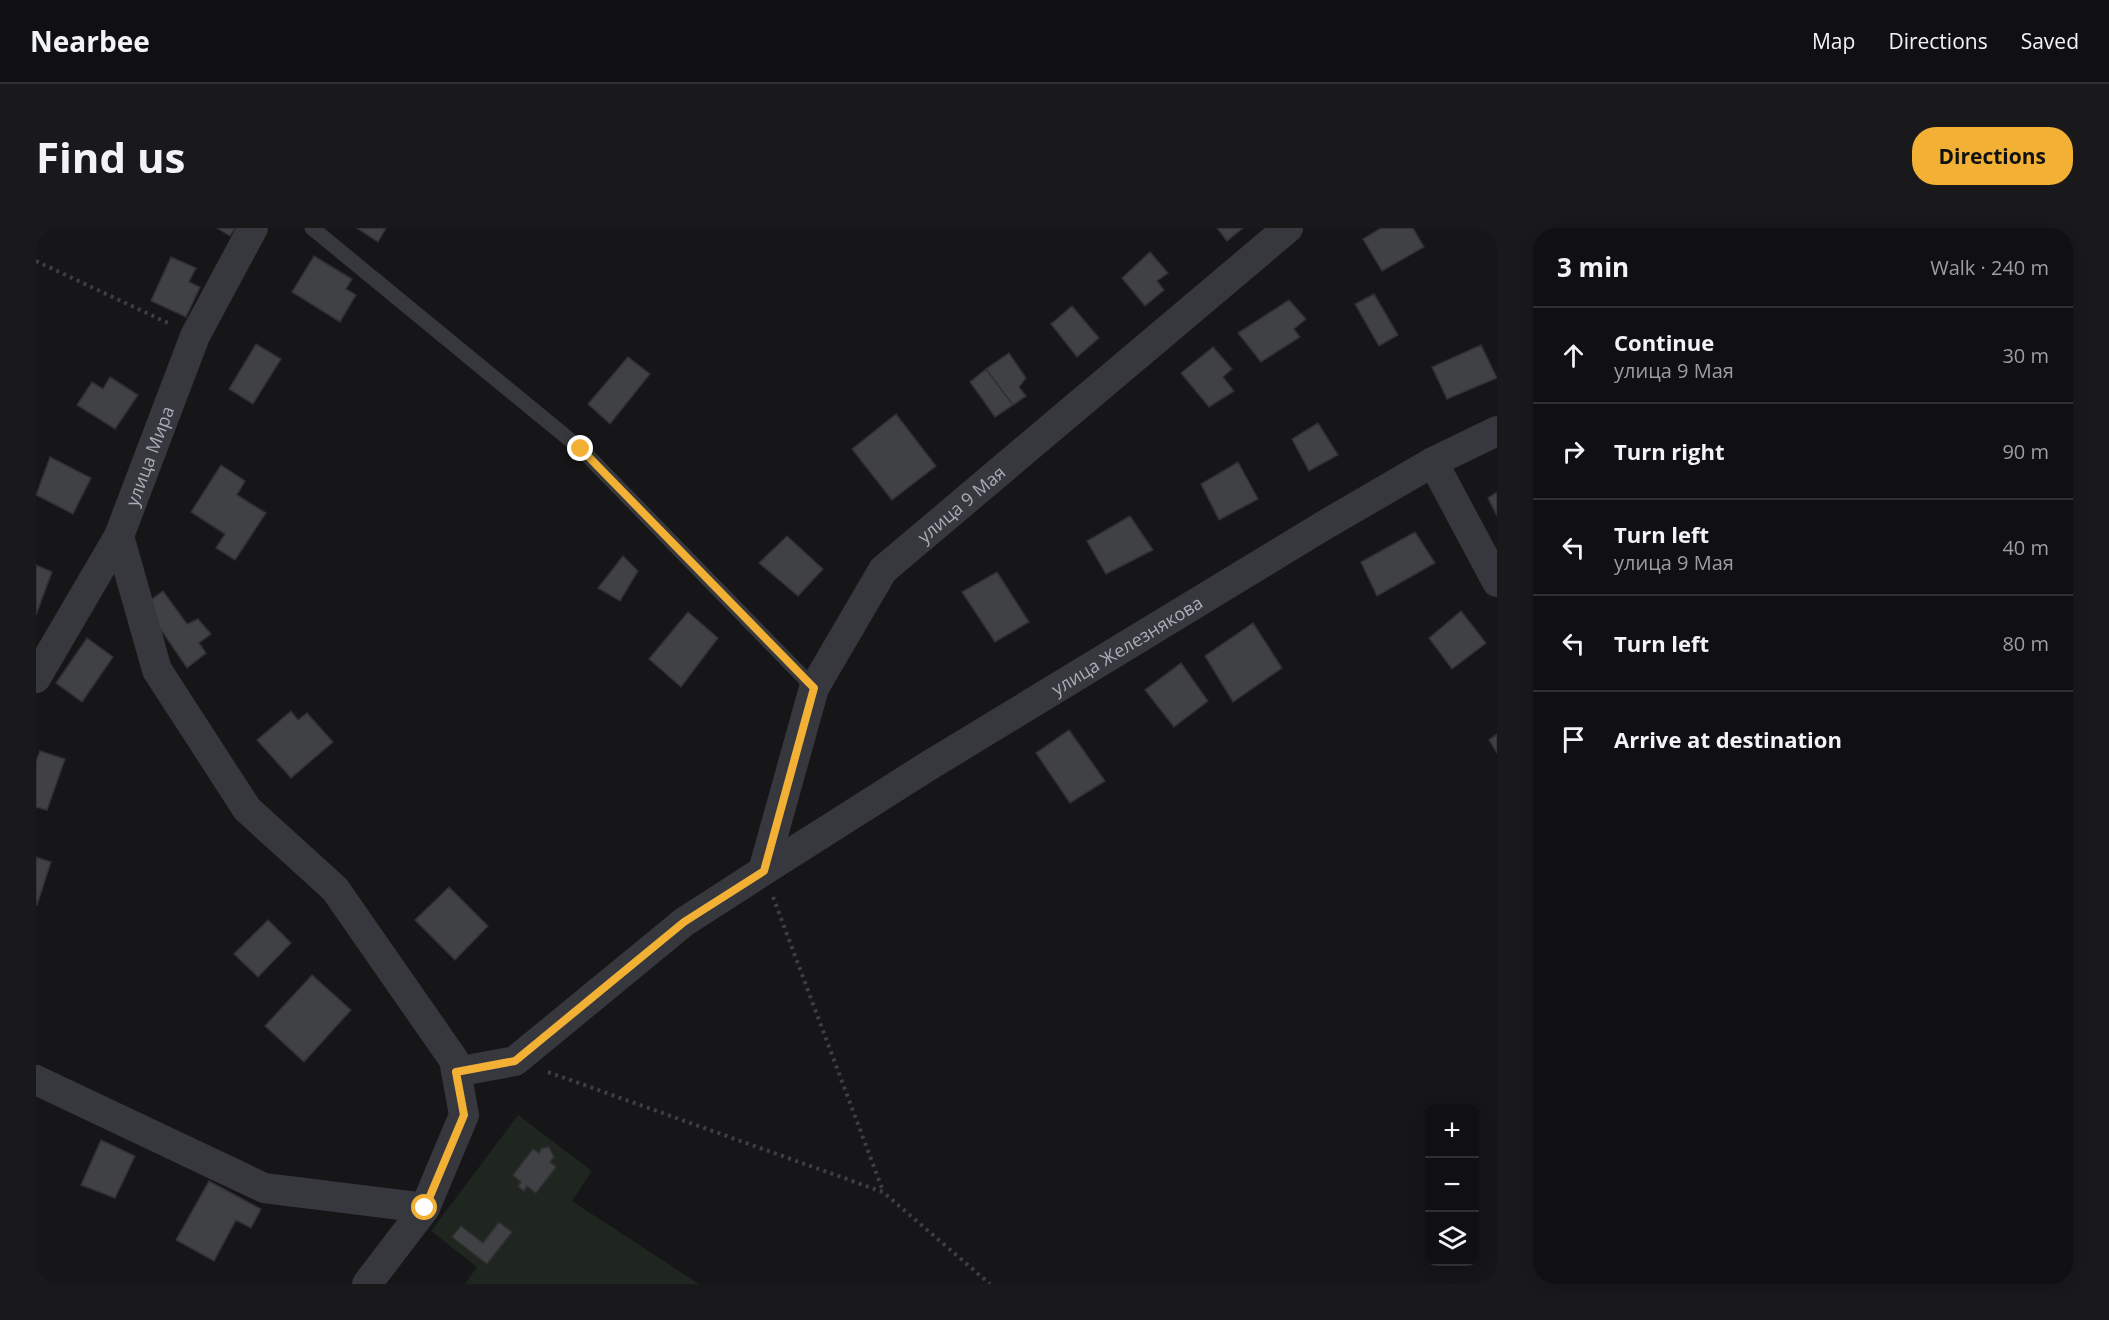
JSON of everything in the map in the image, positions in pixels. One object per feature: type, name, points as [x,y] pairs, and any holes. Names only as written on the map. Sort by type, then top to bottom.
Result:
[{"type":"street","name":"улица Мира","points":[[36,678],[119,536],[195,336],[253,228]]},
{"type":"street","name":"улица 9 Мая","points":[[764,871],[814,688],[883,570],[1288,228]]},
{"type":"street","name":"улица Железнякова","points":[[515,1061],[684,922],[935,762],[1433,462],[1497,431]]},
{"type":"street","points":[[1433,462],[1497,582]]},
{"type":"street","points":[[119,536],[157,670],[247,808],[335,889],[455,1066],[464,1115],[425,1208],[368,1284]]},
{"type":"street","points":[[455,1066],[515,1061]]},
{"type":"street","points":[[36,1080],[264,1188],[425,1208]]},
{"type":"lane","points":[[312,228],[581,449],[814,688]]},
{"type":"path","points":[[36,261],[195,336]]},
{"type":"path","points":[[764,871],[883,1192]]},
{"type":"path","points":[[515,1061],[883,1192],[990,1284]]},
{"type":"shaded area","points":[[518,1115],[592,1171],[572,1201],[699,1284],[465,1284],[477,1267],[431,1231]]},
{"type":"building","points":[[217,228],[235,228],[230,236]]},
{"type":"building","points":[[357,228],[386,228],[378,242]]},
{"type":"building","points":[[1217,228],[1243,228],[1227,241]]},
{"type":"building","points":[[1381,228],[1413,228],[1424,247],[1382,271],[1363,239]]},
{"type":"building","points":[[1150,252],[1168,273],[1157,281],[1164,290],[1145,306],[1122,278]]},
{"type":"building","points":[[314,256],[352,279],[346,289],[356,295],[340,322],[292,292]]},
{"type":"building","points":[[171,257],[196,268],[189,282],[200,287],[186,317],[151,301]]},
{"type":"building","points":[[1374,294],[1398,335],[1379,346],[1355,304]]},
{"type":"building","points":[[1289,300],[1306,319],[1294,329],[1300,337],[1261,362],[1238,333]]},
{"type":"building","points":[[1072,306],[1099,338],[1077,357],[1051,324]]},
{"type":"building","points":[[256,344],[281,359],[253,404],[229,389]]},
{"type":"building","points":[[1481,345],[1497,378],[1447,399],[1432,367]]},
{"type":"building","points":[[1213,347],[1232,369],[1223,377],[1234,391],[1209,407],[1181,373]]},
{"type":"building","points":[[1009,353],[1026,378],[1019,387],[1026,396],[1013,405],[986,369]]},
{"type":"building","points":[[628,357],[650,374],[610,424],[588,404]]},
{"type":"building","points":[[986,369],[1013,405],[995,417],[970,382]]},
{"type":"building","points":[[110,377],[138,395],[115,429],[77,405],[92,382],[103,389]]},
{"type":"building","points":[[896,414],[936,466],[892,500],[852,449]]},
{"type":"building","points":[[1318,423],[1338,455],[1309,471],[1292,439]]},
{"type":"building","points":[[50,457],[91,478],[73,514],[36,495]]},
{"type":"building","points":[[1238,462],[1258,499],[1219,520],[1201,484]]},
{"type":"building","points":[[221,465],[245,481],[237,495],[266,513],[235,560],[216,548],[225,534],[191,512]]},
{"type":"building","points":[[1497,492],[1497,516],[1488,498]]},
{"type":"building","points":[[1130,516],[1153,550],[1106,574],[1087,541]]},
{"type":"building","points":[[1415,532],[1435,563],[1377,596],[1361,562]]},
{"type":"building","points":[[787,536],[823,569],[798,596],[759,563]]},
{"type":"building","points":[[623,556],[638,571],[620,601],[598,588]]},
{"type":"building","points":[[36,565],[52,572],[36,615]]},
{"type":"building","points":[[997,572],[1029,622],[995,642],[962,592]]},
{"type":"building","points":[[163,591],[187,624],[198,619],[211,634],[199,643],[206,653],[187,668],[144,605]]},
{"type":"building","points":[[1461,611],[1486,643],[1452,669],[1429,638]]},
{"type":"building","points":[[688,612],[718,638],[681,687],[649,659]]},
{"type":"building","points":[[1253,623],[1282,668],[1233,702],[1205,656]]},
{"type":"building","points":[[87,638],[113,657],[82,702],[56,683]]},
{"type":"building","points":[[1181,663],[1208,701],[1174,727],[1145,690]]},
{"type":"building","points":[[291,711],[298,720],[307,713],[333,742],[291,778],[257,740]]},
{"type":"building","points":[[1069,730],[1105,781],[1070,803],[1036,753]]},
{"type":"building","points":[[1497,734],[1497,753],[1489,740]]},
{"type":"building","points":[[40,751],[65,759],[47,810],[36,807],[36,761]]},
{"type":"building","points":[[36,857],[51,862],[37,905],[36,905]]},
{"type":"building","points":[[449,887],[488,926],[455,960],[415,920]]},
{"type":"building","points":[[268,920],[291,943],[258,977],[234,954]]},
{"type":"building","points":[[312,975],[351,1010],[304,1062],[265,1026]]},
{"type":"building","points":[[101,1140],[135,1156],[115,1198],[81,1185]]},
{"type":"building","points":[[549,1147],[554,1157],[550,1162],[556,1167],[536,1193],[527,1186],[524,1191],[518,1186],[521,1182],[513,1175],[533,1149],[539,1153],[542,1148]]},
{"type":"building","points":[[209,1181],[261,1209],[251,1228],[236,1220],[214,1261],[176,1240]]},
{"type":"building","points":[[499,1222],[512,1232],[487,1264],[452,1237],[461,1226],[483,1243]]},
{"type":"route","points":[[425,1208],[464,1115],[456,1072],[515,1061],[684,922],[764,871],[814,688],[581,449]]}]
